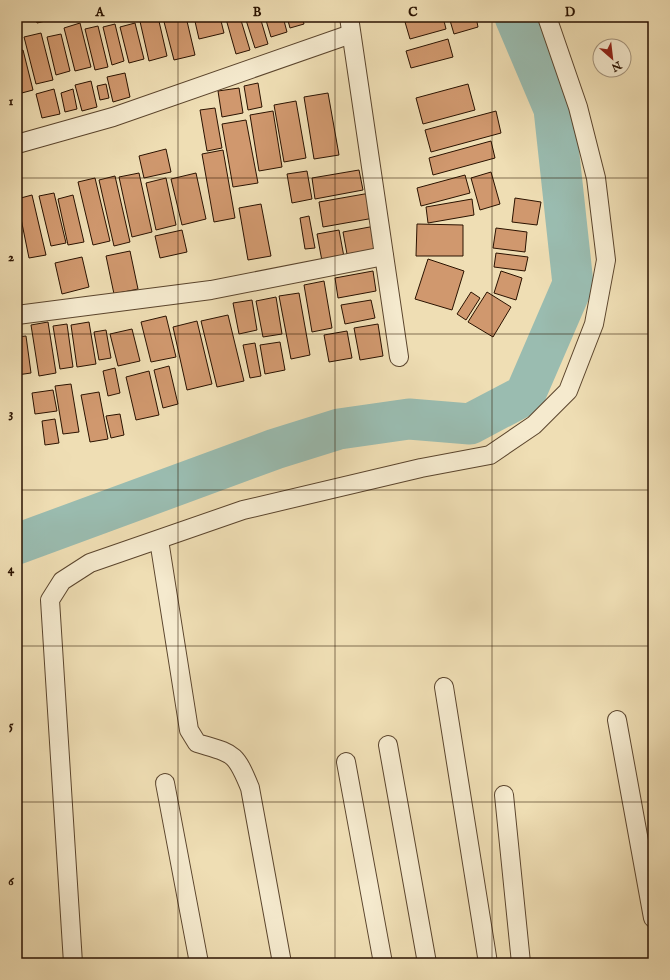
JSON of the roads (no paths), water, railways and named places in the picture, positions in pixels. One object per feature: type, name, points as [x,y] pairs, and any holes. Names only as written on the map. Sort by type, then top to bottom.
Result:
[{"type":"street","points":[[73,963],[50,600],[62,581],[90,563],[244,510],[421,468],[490,455],[534,425],[568,391],[594,324],[606,260],[596,178],[578,107],[547,17]]},
{"type":"street","points":[[17,144],[113,117],[350,25],[399,357]]},
{"type":"street","points":[[17,315],[211,290],[384,256]]},
{"type":"street","points":[[159,540],[189,730],[197,743],[228,752],[238,761],[250,788],[282,963]]},
{"type":"street","points":[[444,687],[488,963]]},
{"type":"street","points":[[617,720],[653,918]]},
{"type":"street","points":[[388,745],[427,963]]},
{"type":"street","points":[[346,762],[383,963]]},
{"type":"street","points":[[164,783],[199,963]]},
{"type":"street","points":[[504,795],[521,963]]},
{"type":"waterway","points":[[17,544],[275,449],[339,429],[409,419],[470,424],[525,395],[573,284],[554,109],[515,17]]}]
